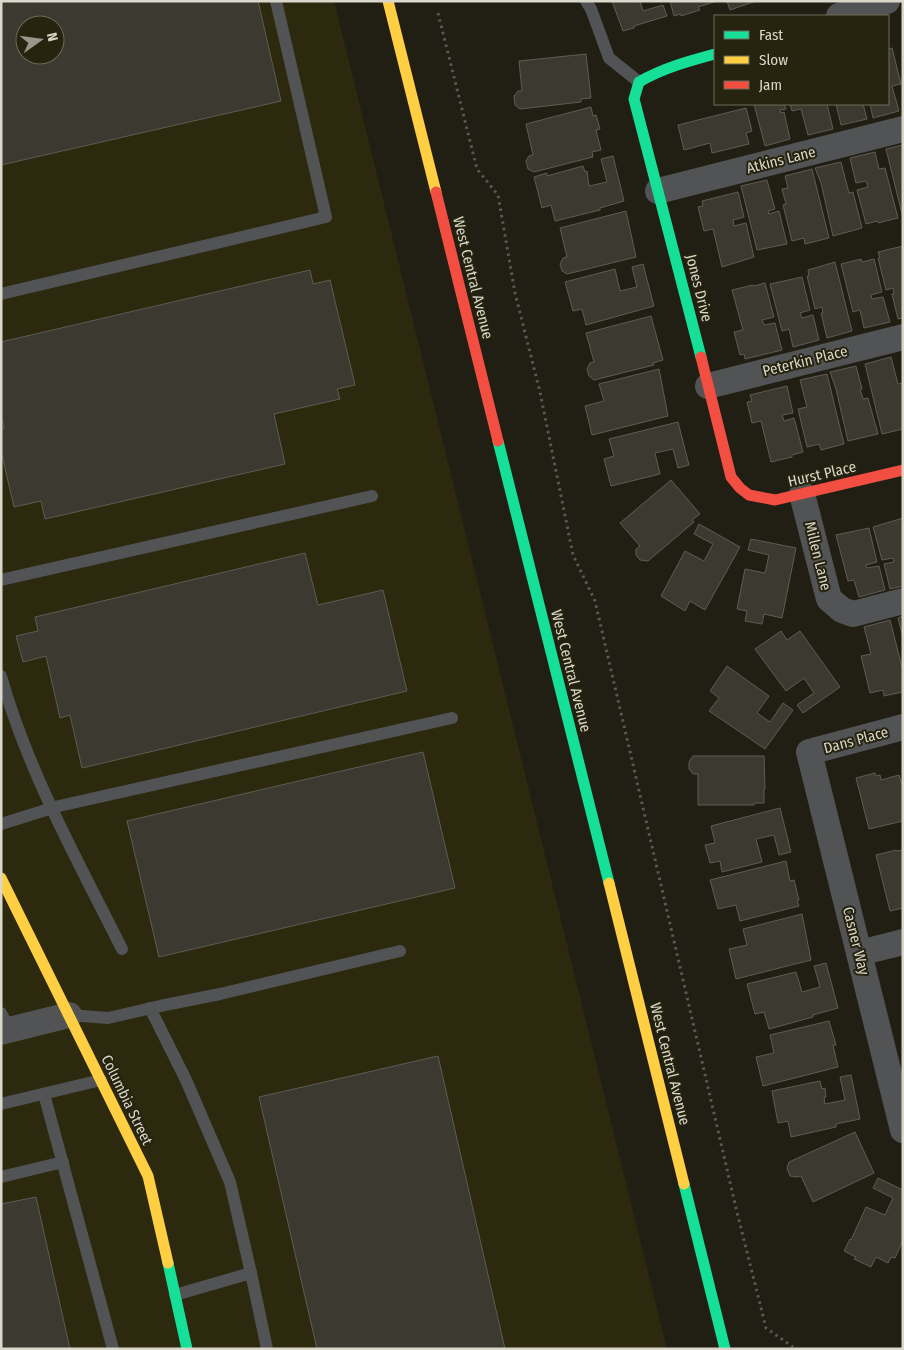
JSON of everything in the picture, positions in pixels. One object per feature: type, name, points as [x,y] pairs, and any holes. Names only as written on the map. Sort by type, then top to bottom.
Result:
[{"type":"main road","name":"West Central Avenue","points":[[388,1],[725,1349]]},
{"type":"main road","points":[[638,82],[650,74],[666,68],[714,54]]},
{"type":"main road","name":"Jones Drive","points":[[638,82],[634,99],[682,279],[731,477],[740,489],[749,496]]},
{"type":"main road","name":"Hurst Place","points":[[749,496],[775,500],[903,470]]},
{"type":"main road","name":"Columbia Street","points":[[1,878],[148,1176],[187,1349]]},
{"type":"street","points":[[842,15],[887,1]]},
{"type":"street","name":"Atkins Lane","points":[[658,192],[903,129]]},
{"type":"street","name":"Peterkin Place","points":[[708,386],[903,337]]},
{"type":"street","name":"Millen Lane","points":[[802,494],[829,599],[842,610],[853,614],[903,601]]},
{"type":"street","name":"Dans Place","points":[[809,752],[903,727]]},
{"type":"street","name":"Casner Way","points":[[809,752],[903,1130]]},
{"type":"street","points":[[859,953],[903,942]]},
{"type":"street","points":[[4,1025],[69,1015]]},
{"type":"lane","points":[[1,294],[326,217],[276,1]]},
{"type":"lane","points":[[586,1],[591,9],[609,58],[638,82]]},
{"type":"lane","points":[[1,580],[372,496]]},
{"type":"lane","points":[[1,676],[11,711],[52,808],[122,950]]},
{"type":"lane","points":[[1,824],[52,808],[452,718]]},
{"type":"lane","points":[[69,1015],[108,1018],[220,994],[400,950]]},
{"type":"lane","points":[[150,1008],[186,1080],[230,1182],[267,1349]]},
{"type":"lane","points":[[1,1104],[101,1080]]},
{"type":"lane","points":[[44,1094],[113,1349]]},
{"type":"lane","points":[[1,1177],[62,1162]]},
{"type":"lane","points":[[175,1295],[251,1272]]},
{"type":"path","points":[[438,13],[477,169],[498,195],[515,293],[540,392],[573,556],[595,601],[736,1208],[766,1328],[793,1347]]},
{"type":"shaded area","points":[[1,1],[334,1],[667,1349],[1,1349]]},
{"type":"building","points":[[1,1],[258,1],[281,101],[1,165]]},
{"type":"building","points":[[612,1],[640,1],[643,11],[663,5],[667,16],[623,31]]},
{"type":"building","points":[[670,1],[717,1],[698,7],[700,10],[681,16],[681,14],[674,16]]},
{"type":"building","points":[[727,1],[756,1],[730,10]]},
{"type":"building","points":[[892,48],[901,84],[892,86],[899,111],[873,118],[870,105],[889,105],[889,49]]},
{"type":"building","points":[[586,54],[591,98],[581,99],[581,102],[520,109],[515,105],[514,96],[518,91],[522,91],[519,61]]},
{"type":"building","points":[[754,105],[784,105],[786,109],[780,110],[781,113],[784,112],[790,139],[765,146]]},
{"type":"building","points":[[790,105],[827,105],[833,129],[808,135],[801,109],[792,111]]},
{"type":"building","points":[[836,105],[863,105],[867,119],[841,125]]},
{"type":"building","points":[[591,107],[593,116],[596,115],[600,129],[596,130],[601,150],[592,152],[593,157],[534,172],[528,169],[526,161],[529,156],[533,155],[526,124]]},
{"type":"building","points":[[746,108],[752,131],[746,133],[749,144],[712,153],[710,143],[684,150],[678,125]]},
{"type":"building","points":[[903,145],[903,218],[886,149]]},
{"type":"building","points":[[875,152],[879,169],[885,168],[898,218],[866,224],[857,190],[868,187],[866,181],[856,183],[850,158]]},
{"type":"building","points":[[613,156],[624,201],[600,208],[600,210],[555,221],[551,205],[542,208],[534,177],[547,173],[547,176],[583,166],[585,172],[587,171],[589,186],[607,182],[601,159]]},
{"type":"building","points":[[841,162],[849,193],[853,192],[862,228],[833,236],[821,183],[815,168]]},
{"type":"building","points":[[812,169],[829,238],[805,244],[804,238],[792,241],[783,205],[786,204],[782,189],[788,188],[785,176]]},
{"type":"building","points":[[767,180],[775,209],[768,211],[769,214],[779,211],[787,244],[757,250],[741,186]]},
{"type":"building","points":[[738,192],[744,217],[733,220],[734,226],[746,223],[754,257],[722,267],[713,229],[704,231],[698,207],[703,206],[702,201]]},
{"type":"building","points":[[626,211],[636,257],[567,274],[562,271],[560,264],[563,258],[567,257],[560,228]]},
{"type":"building","points":[[903,246],[903,318],[898,319],[892,294],[894,294],[893,288],[886,290],[878,252]]},
{"type":"building","points":[[861,259],[862,262],[874,259],[882,292],[871,295],[872,299],[883,297],[890,322],[864,328],[860,310],[853,312],[841,264]]},
{"type":"building","points":[[835,262],[852,331],[827,338],[821,313],[823,313],[822,307],[815,309],[807,276],[809,276],[808,270]]},
{"type":"building","points":[[643,264],[654,306],[586,325],[582,309],[573,311],[565,282],[615,269],[620,291],[637,287],[632,267]]},
{"type":"building","points":[[310,270],[313,284],[330,280],[355,385],[337,389],[340,399],[274,414],[285,464],[45,519],[41,501],[14,507],[1,451],[1,429],[4,428],[1,415],[1,342]]},
{"type":"building","points":[[802,277],[810,310],[800,313],[802,318],[813,315],[819,340],[793,347],[789,329],[782,331],[770,284]]},
{"type":"building","points":[[765,283],[774,317],[762,320],[764,325],[775,323],[782,350],[745,359],[744,354],[740,355],[734,332],[743,330],[732,290]]},
{"type":"building","points":[[651,316],[663,360],[653,363],[654,365],[594,380],[589,376],[587,369],[590,363],[594,362],[586,333]]},
{"type":"building","points":[[891,357],[898,384],[903,383],[903,429],[882,434],[865,364]]},
{"type":"building","points":[[856,366],[863,399],[868,398],[878,434],[848,441],[836,389],[830,372]]},
{"type":"building","points":[[659,369],[668,416],[592,435],[585,406],[604,401],[599,384]]},
{"type":"building","points":[[827,374],[844,444],[821,450],[819,444],[807,447],[798,409],[807,407],[800,380]]},
{"type":"building","points":[[787,386],[793,413],[782,415],[784,421],[794,418],[803,452],[771,462],[761,421],[752,423],[747,402],[752,401],[750,395]]},
{"type":"building","points":[[678,422],[689,465],[678,468],[673,449],[655,453],[660,474],[611,486],[604,459],[614,456],[609,439]]},
{"type":"building","points":[[671,480],[700,514],[692,520],[694,522],[648,561],[640,560],[636,555],[636,549],[640,546],[620,523]]},
{"type":"building","points":[[903,518],[903,586],[890,589],[884,564],[894,562],[893,558],[882,560],[873,527]]},
{"type":"building","points":[[699,524],[740,547],[705,610],[690,601],[685,611],[661,596],[685,551],[704,561],[713,544],[694,534]]},
{"type":"building","points":[[869,528],[877,562],[866,565],[867,568],[879,566],[885,590],[859,597],[854,580],[848,581],[836,535]]},
{"type":"building","points":[[751,539],[796,548],[782,618],[764,614],[762,624],[745,621],[747,611],[737,609],[745,569],[765,573],[769,555],[748,550]]},
{"type":"building","points":[[305,553],[318,605],[383,590],[407,691],[82,768],[70,715],[60,718],[46,656],[23,662],[16,636],[38,631],[35,617]]},
{"type":"building","points":[[903,616],[903,638],[898,618]]},
{"type":"building","points":[[890,620],[903,671],[903,692],[884,696],[883,690],[870,693],[861,656],[871,654],[864,627]]},
{"type":"building","points":[[781,631],[787,640],[800,631],[840,687],[803,713],[797,705],[814,693],[804,678],[786,691],[755,649]]},
{"type":"building","points":[[727,666],[769,696],[757,713],[770,722],[783,703],[793,710],[765,749],[709,711],[719,698],[710,691]]},
{"type":"building","points":[[423,752],[455,888],[159,957],[127,821]]},
{"type":"building","points":[[693,756],[764,756],[764,803],[754,803],[754,805],[698,805],[698,774],[693,774],[689,769],[689,762]]},
{"type":"building","points":[[875,773],[876,776],[880,775],[881,780],[899,775],[903,788],[903,821],[869,829],[856,778]]},
{"type":"building","points":[[780,808],[791,852],[779,855],[774,835],[756,839],[762,862],[722,872],[720,861],[710,863],[705,845],[715,843],[711,826]]},
{"type":"building","points":[[903,850],[903,908],[890,911],[876,855]]},
{"type":"building","points":[[786,861],[790,881],[794,880],[799,906],[740,921],[736,905],[718,909],[710,880]]},
{"type":"building","points":[[802,914],[811,960],[736,979],[729,949],[747,945],[743,929]]},
{"type":"building","points":[[826,963],[838,1008],[769,1029],[764,1012],[755,1014],[747,984],[796,972],[802,992],[820,987],[814,966]]},
{"type":"building","points":[[829,1021],[836,1045],[833,1045],[838,1067],[763,1086],[756,1057],[774,1053],[770,1035]]},
{"type":"building","points":[[438,1056],[505,1349],[317,1349],[259,1097]]},
{"type":"building","points":[[851,1075],[860,1119],[836,1124],[836,1127],[791,1137],[788,1121],[778,1123],[772,1091],[820,1081],[822,1089],[825,1088],[825,1104],[845,1100],[840,1077]]},
{"type":"building","points":[[855,1132],[874,1173],[813,1202],[801,1176],[790,1176],[787,1168],[789,1162]]},
{"type":"building","points":[[878,1178],[903,1190],[903,1240],[895,1258],[891,1257],[888,1263],[876,1257],[871,1267],[854,1259],[856,1257],[844,1251],[866,1207],[885,1215],[893,1198],[873,1188]]},
{"type":"building","points":[[36,1197],[70,1349],[1,1349],[1,1204]]},
{"type":"traffic: fast","points":[[701,357],[634,99],[639,82],[667,69],[714,54]]},
{"type":"traffic: fast","points":[[498,441],[609,883]]},
{"type":"traffic: fast","points":[[684,1184],[725,1349]]},
{"type":"traffic: fast","points":[[168,1263],[187,1349]]},
{"type":"traffic: slow","points":[[388,1],[436,192]]},
{"type":"traffic: slow","points":[[1,878],[148,1176],[168,1263]]},
{"type":"traffic: slow","points":[[609,883],[684,1184]]},
{"type":"traffic: jam","points":[[436,192],[498,441]]},
{"type":"traffic: jam","points":[[701,357],[731,477],[749,495],[775,500],[903,470]]}]
